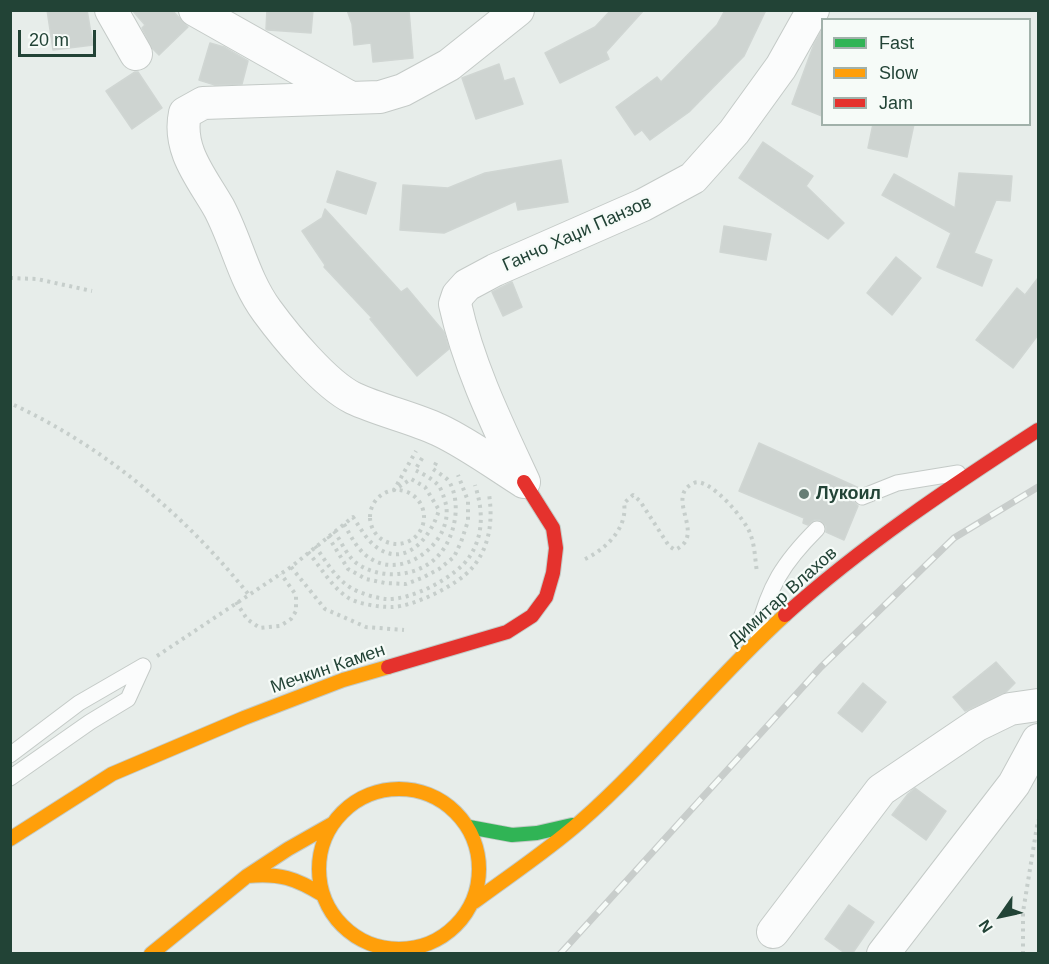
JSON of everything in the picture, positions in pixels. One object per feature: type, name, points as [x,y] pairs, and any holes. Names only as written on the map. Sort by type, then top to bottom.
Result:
[{"type":"main road","name":"Димитар Влахов","points":[[474,902],[579,823],[667,737],[754,643],[821,583],[973,472],[1038,430]]},
{"type":"main road","name":"Мечкин Камен","points":[[10,839],[112,774],[244,718],[343,680],[507,632],[532,616],[546,597],[553,573],[556,548],[553,528],[524,482]]},
{"type":"main road","points":[[151,954],[247,876],[332,824],[355,801],[385,789],[417,790],[447,803],[469,827],[479,860],[480,877],[474,902],[460,923],[440,939],[416,948],[386,951],[341,931],[323,895],[319,871],[322,847],[332,824]]},
{"type":"main road","points":[[469,827],[512,835],[537,833],[579,823]]},
{"type":"main road","points":[[247,876],[275,873],[295,878],[323,895]]},
{"type":"street","points":[[111,10],[136,54]]},
{"type":"street","points":[[195,10],[352,99]]},
{"type":"street","points":[[518,10],[449,65],[403,90],[380,97],[352,99],[252,100],[203,104],[185,113],[182,127],[187,150],[232,235],[245,271],[266,310],[314,366],[352,397],[440,430],[524,482]]},
{"type":"street","name":"Ганчо Хаџи Панзов","points":[[524,482],[470,360],[455,304],[458,295],[467,285],[495,270],[643,205],[693,178],[734,132],[781,67],[813,10]]},
{"type":"street","points":[[773,932],[880,790],[977,725],[1010,709],[1038,705]]},
{"type":"street","points":[[883,954],[1014,784],[1038,740]]},
{"type":"street","points":[[912,954],[923,902]]},
{"type":"lane","points":[[862,497],[897,483],[973,472]]},
{"type":"lane","points":[[754,643],[767,598],[780,571],[794,552],[817,529]]},
{"type":"lane","points":[[10,754],[79,703],[142,666]]},
{"type":"lane","points":[[10,778],[90,722],[128,699],[142,666]]},
{"type":"path","points":[[10,278],[37,279],[92,291]]},
{"type":"path","points":[[14,405],[83,441],[127,474],[219,558],[249,595]]},
{"type":"path","points":[[394,490],[421,443]]},
{"type":"path","points":[[344,524],[359,550],[374,561],[388,565],[404,564],[430,549],[439,539],[447,517],[446,503],[440,487],[415,470],[429,446]]},
{"type":"path","points":[[334,531],[352,560],[365,569],[385,574],[403,574],[423,567],[436,557],[448,542],[454,522],[456,505],[450,482],[433,469],[442,452]]},
{"type":"path","points":[[328,536],[348,569],[366,579],[406,584],[439,569],[454,557],[468,521],[466,492],[452,467]]},
{"type":"path","points":[[315,546],[339,579],[352,588],[387,599],[423,589],[458,570],[470,556],[479,537],[482,519],[473,476]]},
{"type":"path","points":[[142,666],[291,567],[353,518],[370,543],[381,551],[392,554],[414,548],[426,538],[434,526],[439,510],[425,487],[411,479],[383,494],[376,500],[370,518],[375,533],[382,540],[391,544],[409,542],[420,533],[424,524],[422,505],[411,493],[394,490]]},
{"type":"path","points":[[553,573],[595,554],[612,539],[626,515],[624,503],[633,495],[640,501],[669,546],[675,550],[682,546],[688,538],[682,502],[683,494],[688,486],[696,481],[702,481],[712,487],[746,522],[752,536],[758,578],[767,598]]},
{"type":"path","points":[[308,552],[348,598],[392,608],[413,603],[459,580],[473,567],[491,530],[492,512],[489,489]]},
{"type":"path","points":[[291,567],[325,609],[366,627],[414,631]]},
{"type":"path","points":[[236,602],[247,619],[260,628],[280,626],[291,619],[296,610],[296,595],[281,574]]},
{"type":"path","points":[[1023,954],[1023,912],[1038,820]]},
{"type":"building","points":[[47,10],[87,10],[93,45],[53,50]]},
{"type":"building","points":[[132,10],[172,10],[188,27],[159,55],[152,48],[142,28],[145,25]]},
{"type":"building","points":[[267,10],[313,10],[311,33],[266,29]]},
{"type":"building","points":[[347,10],[409,10],[413,58],[373,62],[371,43],[354,45],[352,24]]},
{"type":"building","points":[[611,10],[644,10],[606,52],[609,59],[560,83],[545,53],[595,27]]},
{"type":"building","points":[[725,10],[766,10],[744,56],[689,112],[650,140],[642,130],[635,135],[616,107],[657,77],[661,82],[717,25]]},
{"type":"building","points":[[821,32],[821,116],[792,104],[814,44]]},
{"type":"building","points":[[210,43],[224,47],[248,61],[242,84],[215,85],[199,80]]},
{"type":"building","points":[[499,64],[504,81],[514,78],[523,104],[476,119],[462,78]]},
{"type":"building","points":[[138,72],[162,108],[132,129],[106,91]]},
{"type":"building","points":[[873,126],[914,126],[907,157],[868,148]]},
{"type":"building","points":[[763,142],[813,176],[806,186],[844,223],[828,239],[739,178]]},
{"type":"building","points":[[561,160],[568,202],[518,210],[516,201],[444,233],[400,230],[403,185],[448,188],[485,173]]},
{"type":"building","points":[[337,171],[376,183],[366,214],[327,202]]},
{"type":"building","points":[[959,173],[1012,176],[1010,201],[996,200],[974,253],[992,260],[982,286],[937,267],[951,233],[882,195],[894,174],[955,208]]},
{"type":"building","points":[[325,209],[401,292],[407,288],[444,332],[449,349],[417,376],[370,319],[372,318],[324,267],[325,265],[302,231],[322,218]]},
{"type":"building","points":[[724,226],[771,234],[766,260],[720,252]]},
{"type":"building","points":[[896,257],[921,278],[892,315],[867,293]]},
{"type":"building","points":[[1038,278],[1038,335],[1013,368],[976,340],[1017,288],[1025,295]]},
{"type":"building","points":[[512,282],[522,307],[503,316],[492,292]]},
{"type":"building","name":"Лукоил","points":[[759,443],[859,488],[853,495],[853,501],[858,506],[844,540],[826,532],[826,526],[820,520],[814,520],[808,525],[803,523],[804,518],[739,491]]},
{"type":"building","points":[[996,662],[1015,683],[1006,692],[965,711],[953,697]]},
{"type":"building","points":[[863,683],[886,702],[862,732],[838,713]]},
{"type":"building","points":[[915,788],[946,811],[926,840],[892,815]]},
{"type":"building","points":[[849,905],[874,922],[852,954],[846,954],[825,939]]},
{"type":"railway","points":[[560,954],[821,667],[954,538],[1038,487]]},
{"type":"traffic: fast","points":[[469,827],[512,835],[537,833],[572,825]]},
{"type":"traffic: slow","points":[[474,902],[580,822],[633,772],[733,666],[785,615]]},
{"type":"traffic: slow","points":[[10,839],[112,774],[244,718],[343,680],[388,667]]},
{"type":"traffic: slow","points":[[399,789],[415,790],[430,795],[444,802],[456,812],[466,824],[473,838],[478,853],[479,869],[478,885],[473,900],[466,914],[456,926],[444,936],[430,943],[415,948],[399,949],[383,948],[368,943],[354,936],[342,926],[332,914],[325,900],[320,885],[319,869],[320,853],[325,838],[332,824],[342,812],[354,802],[368,795],[383,790],[399,789]]},
{"type":"traffic: slow","points":[[151,954],[247,876],[332,824]]},
{"type":"traffic: slow","points":[[247,876],[269,875],[287,878],[304,884],[323,895]]},
{"type":"traffic: jam","points":[[785,615],[876,541],[1038,430]]},
{"type":"traffic: jam","points":[[388,667],[507,632],[532,616],[546,597],[553,573],[556,548],[553,528],[524,482]]},
{"type":"place","name":"Лукоил","points":[[804,494]]}]
